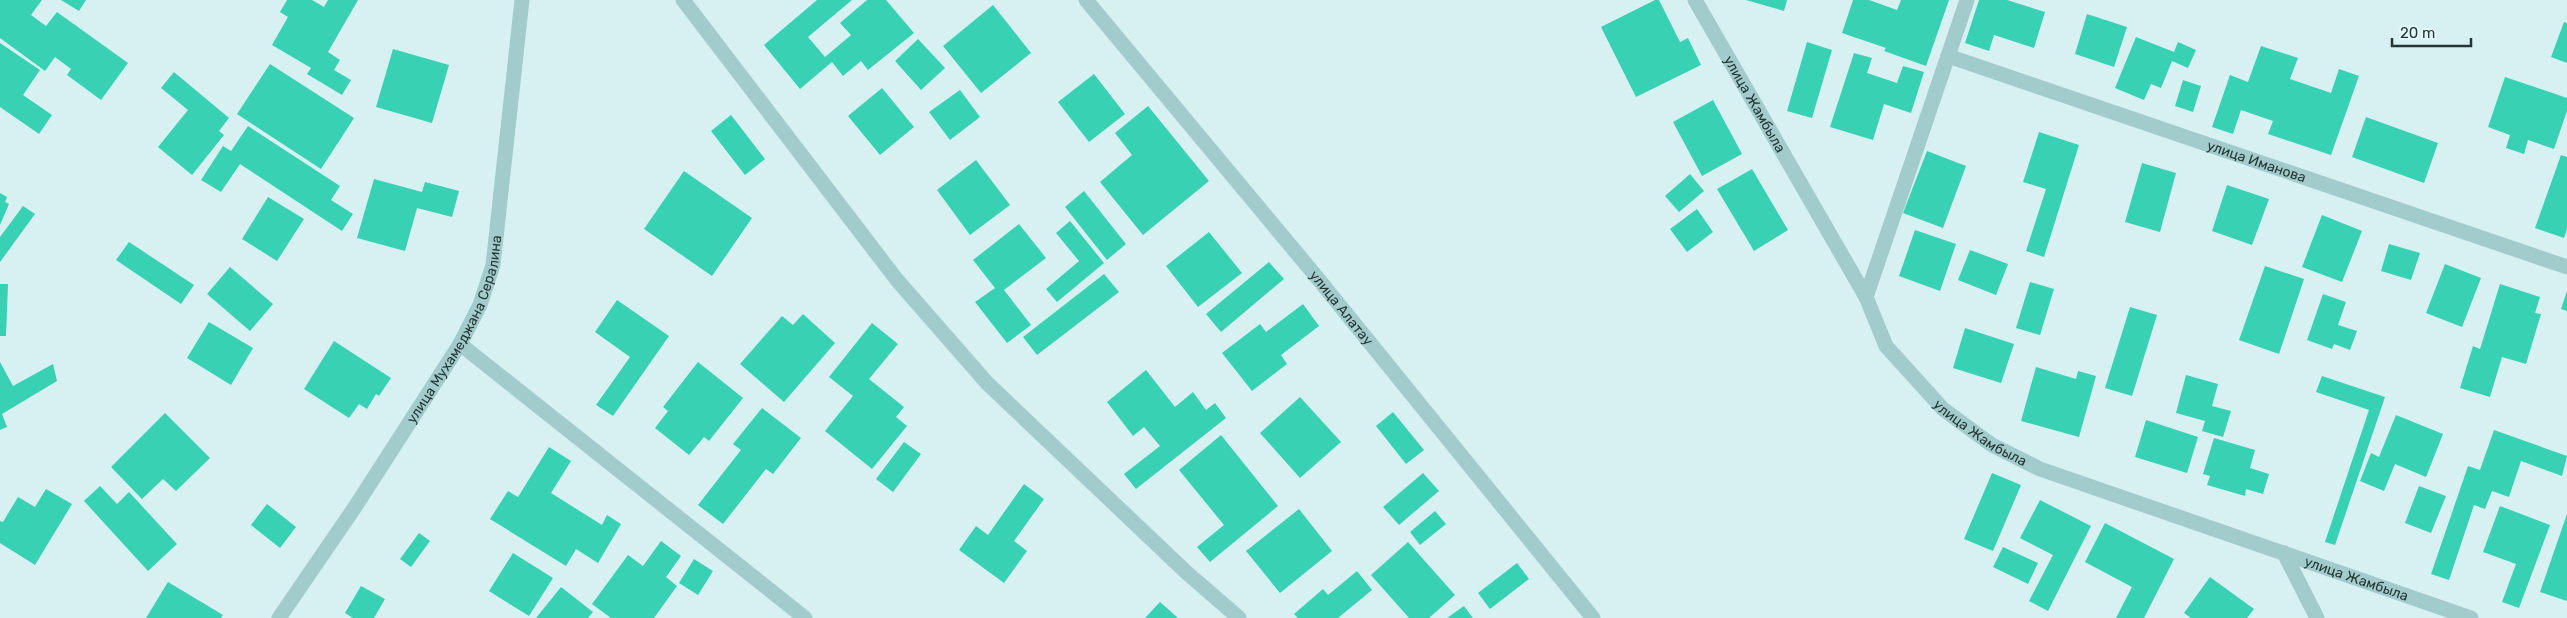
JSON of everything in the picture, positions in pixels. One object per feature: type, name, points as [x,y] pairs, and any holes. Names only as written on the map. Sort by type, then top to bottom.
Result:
[{"type":"street","name":"улица Мухамеджана Сералина","points":[[279,618],[355,507],[460,344],[480,305],[493,265],[522,0]]},
{"type":"street","points":[[683,0],[897,280],[987,383],[1179,565],[1239,618]]},
{"type":"street","name":"улица Алатау","points":[[1086,0],[1315,275],[1593,618]]},
{"type":"street","name":"улица Жамбыла","points":[[1694,0],[1866,297],[1886,346],[1944,409],[1992,445],[2040,469],[2470,618]]},
{"type":"street","points":[[1866,297],[1967,0]]},
{"type":"street","name":"улица Иманова","points":[[1948,56],[2567,267]]},
{"type":"street","points":[[460,344],[805,618]]},
{"type":"street","points":[[2284,553],[2317,618]]},
{"type":"building","points":[[0,0],[42,0],[31,15],[46,26],[57,12],[128,63],[101,100],[67,75],[71,69],[55,57],[45,71],[0,38]]},
{"type":"building","points":[[61,0],[86,0],[79,11]]},
{"type":"building","points":[[287,0],[312,0],[324,7],[328,0],[358,0],[328,52],[340,60],[334,70],[351,80],[342,95],[307,74],[311,68],[272,45],[288,17],[280,12]]},
{"type":"building","points":[[817,0],[852,0],[808,37],[825,57],[851,35],[840,23],[867,0],[886,0],[914,33],[868,70],[861,61],[843,76],[832,62],[800,89],[764,45]]},
{"type":"building","points":[[1655,0],[1659,0],[1680,42],[1688,38],[1701,65],[1636,97],[1601,27]]},
{"type":"building","points":[[1746,0],[1787,0],[1784,11]]},
{"type":"building","points":[[1853,0],[1869,0],[1897,10],[1901,0],[1949,0],[1926,66],[1884,51],[1886,48],[1842,33]]},
{"type":"building","points":[[1979,0],[2007,0],[2045,12],[2034,48],[1994,35],[1989,51],[1965,43]]},
{"type":"building","points":[[993,5],[1031,53],[981,93],[943,46]]},
{"type":"building","points":[[2087,14],[2127,27],[2114,67],[2075,54]]},
{"type":"building","points":[[2564,22],[2567,23],[2567,63],[2551,57]]},
{"type":"building","points":[[2136,37],[2174,52],[2178,42],[2196,50],[2188,68],[2172,61],[2161,88],[2151,84],[2144,100],[2115,88]]},
{"type":"building","points":[[918,39],[945,68],[921,90],[895,61]]},
{"type":"building","points":[[1807,42],[1832,50],[1812,118],[1787,111]]},
{"type":"building","points":[[0,43],[40,70],[23,95],[52,115],[39,134],[0,107]]},
{"type":"building","points":[[2261,46],[2298,58],[2290,79],[2331,93],[2339,69],[2359,76],[2331,155],[2268,134],[2273,121],[2241,110],[2233,134],[2212,127],[2230,75],[2248,82]]},
{"type":"building","points":[[393,49],[449,65],[432,123],[376,107]]},
{"type":"building","points":[[1854,53],[1872,58],[1867,73],[1897,83],[1903,66],[1924,72],[1911,113],[1884,104],[1873,140],[1830,127]]},
{"type":"building","points":[[270,64],[354,118],[321,169],[237,114]]},
{"type":"building","points":[[174,72],[229,118],[219,131],[224,135],[192,175],[158,147],[188,110],[161,88]]},
{"type":"building","points":[[1094,74],[1125,114],[1089,142],[1058,102]]},
{"type":"building","points":[[2505,77],[2567,98],[2567,111],[2554,149],[2528,140],[2524,154],[2506,148],[2510,135],[2488,127]]},
{"type":"building","points":[[2183,80],[2201,86],[2193,112],[2175,106]]},
{"type":"building","points":[[882,88],[914,127],[880,155],[848,116]]},
{"type":"building","points":[[960,90],[980,117],[950,140],[929,112]]},
{"type":"building","points":[[1713,100],[1742,154],[1702,176],[1673,122]]},
{"type":"building","points":[[1148,106],[1209,181],[1143,235],[1100,182],[1132,155],[1115,133]]},
{"type":"building","points":[[731,115],[765,159],[745,175],[711,131]]},
{"type":"building","points":[[2366,117],[2438,143],[2424,183],[2352,157]]},
{"type":"building","points":[[248,126],[340,186],[331,200],[353,214],[342,231],[240,164],[221,192],[201,180],[223,146],[231,151]]},
{"type":"building","points":[[2039,132],[2079,145],[2044,257],[2026,251],[2046,189],[2023,182]]},
{"type":"building","points":[[1927,151],[1966,166],[1943,228],[1903,213]]},
{"type":"building","points":[[2561,155],[2567,157],[2567,229],[2564,238],[2535,228]]},
{"type":"building","points":[[976,160],[1010,205],[970,235],[937,190]]},
{"type":"building","points":[[2142,163],[2176,173],[2160,232],[2125,222]]},
{"type":"building","points":[[1752,169],[1788,230],[1754,251],[1717,189]]},
{"type":"building","points":[[684,171],[752,218],[712,276],[644,229]]},
{"type":"building","points":[[1690,174],[1704,191],[1679,212],[1665,196]]},
{"type":"building","points":[[374,179],[422,192],[425,182],[459,191],[452,217],[417,208],[405,251],[357,238]]},
{"type":"building","points":[[2227,185],[2269,199],[2252,245],[2212,231]]},
{"type":"building","points":[[1084,191],[1126,244],[1107,260],[1065,207]]},
{"type":"building","points":[[0,193],[7,197],[5,202],[9,204],[0,225]]},
{"type":"building","points":[[268,197],[304,219],[277,261],[242,239]]},
{"type":"building","points":[[23,206],[35,214],[0,262],[0,237]]},
{"type":"building","points":[[1697,209],[1713,232],[1687,252],[1670,229]]},
{"type":"building","points":[[2322,215],[2362,231],[2342,282],[2302,267]]},
{"type":"building","points":[[1070,221],[1104,263],[1057,302],[1046,289],[1079,261],[1056,233]]},
{"type":"building","points":[[1019,224],[1046,258],[1004,290],[1031,325],[1007,343],[975,302],[995,288],[973,260]]},
{"type":"building","points":[[1915,230],[1956,244],[1940,291],[1899,276]]},
{"type":"building","points":[[1209,232],[1242,273],[1198,307],[1166,266]]},
{"type":"building","points":[[129,242],[194,285],[181,304],[116,260]]},
{"type":"building","points":[[2389,244],[2420,253],[2411,280],[2381,271]]},
{"type":"building","points":[[1970,250],[2008,264],[1996,295],[1958,280]]},
{"type":"building","points":[[1269,262],[1284,279],[1221,332],[1206,314]]},
{"type":"building","points":[[2445,264],[2481,278],[2462,327],[2426,313]]},
{"type":"building","points":[[2265,266],[2304,279],[2279,354],[2239,340]]},
{"type":"building","points":[[230,267],[273,304],[250,331],[207,294]]},
{"type":"building","points":[[1104,274],[1119,292],[1037,355],[1023,337]]},
{"type":"building","points":[[2030,282],[2054,289],[2040,335],[2016,328]]},
{"type":"building","points":[[0,284],[8,284],[6,336],[0,336]]},
{"type":"building","points":[[2500,284],[2540,297],[2535,313],[2541,314],[2526,364],[2502,357],[2490,397],[2460,388],[2473,346],[2480,349]]},
{"type":"building","points":[[2567,291],[2567,311],[2561,309]]},
{"type":"building","points":[[2323,294],[2346,302],[2338,325],[2357,331],[2350,350],[2334,344],[2332,349],[2307,340]]},
{"type":"building","points":[[617,300],[669,336],[613,416],[596,405],[630,357],[595,332]]},
{"type":"building","points":[[1303,304],[1319,326],[1281,355],[1287,364],[1252,391],[1222,353],[1260,324],[1266,332]]},
{"type":"building","points":[[2130,307],[2157,315],[2132,396],[2105,388]]},
{"type":"building","points":[[803,314],[835,343],[784,402],[740,364],[782,316],[793,325]]},
{"type":"building","points":[[209,322],[253,348],[231,385],[187,358]]},
{"type":"building","points":[[872,323],[898,344],[869,379],[904,407],[896,417],[907,426],[872,469],[825,431],[853,396],[829,377]]},
{"type":"building","points":[[1965,328],[2014,344],[2001,383],[1953,368]]},
{"type":"building","points":[[334,341],[391,378],[379,396],[376,394],[367,409],[359,404],[349,418],[304,389]]},
{"type":"building","points":[[0,362],[13,386],[53,364],[57,381],[2,414],[7,427],[0,430]]},
{"type":"building","points":[[698,362],[743,398],[709,441],[704,437],[689,455],[655,428],[668,411],[663,407]]},
{"type":"building","points":[[2036,367],[2076,379],[2078,371],[2096,376],[2079,437],[2021,421]]},
{"type":"building","points":[[1146,370],[1175,407],[1193,392],[1206,410],[1215,403],[1226,418],[1136,489],[1124,474],[1160,446],[1144,427],[1133,436],[1107,402]]},
{"type":"building","points":[[2186,375],[2218,384],[2212,406],[2231,411],[2223,437],[2202,431],[2205,421],[2176,413]]},
{"type":"building","points":[[2322,376],[2385,397],[2335,545],[2325,542],[2369,410],[2316,392]]},
{"type":"building","points":[[1300,397],[1341,442],[1300,478],[1260,433]]},
{"type":"building","points":[[762,408],[801,438],[773,474],[766,469],[723,524],[698,505],[741,450],[733,444]]},
{"type":"building","points":[[1393,412],[1424,450],[1406,464],[1376,426]]},
{"type":"building","points":[[165,413],[210,458],[176,491],[163,479],[142,499],[111,467]]},
{"type":"building","points":[[2396,415],[2443,434],[2426,477],[2395,464],[2384,491],[2360,481],[2371,453],[2379,457]]},
{"type":"building","points":[[2146,420],[2198,437],[2187,473],[2135,457]]},
{"type":"building","points":[[2494,430],[2567,456],[2562,476],[2521,461],[2509,497],[2492,491],[2485,509],[2474,505],[2449,580],[2431,574],[2468,466],[2480,470]]},
{"type":"building","points":[[1221,435],[1278,506],[1210,562],[1197,547],[1224,525],[1179,470]]},
{"type":"building","points":[[2214,438],[2255,450],[2250,468],[2269,474],[2263,494],[2246,489],[2245,496],[2207,485],[2210,476],[2203,474]]},
{"type":"building","points":[[904,442],[921,454],[893,492],[876,479]]},
{"type":"building","points":[[549,447],[571,461],[551,493],[602,525],[607,515],[621,524],[598,563],[576,549],[566,566],[490,519],[508,491],[518,497]]},
{"type":"building","points":[[1423,473],[1439,491],[1399,525],[1383,507]]},
{"type":"building","points":[[1992,473],[2021,485],[1993,551],[1964,539]]},
{"type":"building","points":[[1024,484],[1044,499],[1014,541],[1027,551],[1004,583],[959,550],[976,526],[988,535]]},
{"type":"building","points":[[100,486],[117,504],[129,492],[177,544],[148,571],[84,501]]},
{"type":"building","points":[[2419,486],[2446,496],[2431,533],[2405,523]]},
{"type":"building","points":[[46,489],[72,504],[35,565],[0,543],[0,521],[3,522],[18,497],[35,507]]},
{"type":"building","points":[[2040,500],[2091,526],[2048,611],[2029,601],[2053,555],[2020,538]]},
{"type":"building","points":[[267,504],[296,527],[280,548],[251,525]]},
{"type":"building","points":[[2500,506],[2550,525],[2519,608],[2502,602],[2516,564],[2483,552]]},
{"type":"building","points":[[1299,509],[1332,551],[1280,593],[1246,551]]},
{"type":"building","points":[[1435,511],[1446,524],[1420,545],[1410,532]]},
{"type":"building","points":[[2567,514],[2567,601],[2540,592]]},
{"type":"building","points":[[2105,523],[2174,559],[2144,618],[2116,618],[2132,587],[2085,562]]},
{"type":"building","points":[[419,533],[430,541],[411,567],[400,559]]},
{"type":"building","points":[[661,541],[681,556],[666,577],[677,586],[654,618],[611,618],[592,604],[628,555],[643,566]]},
{"type":"building","points":[[1408,542],[1455,595],[1429,618],[1409,618],[1371,575]]},
{"type":"building","points":[[2003,547],[2038,563],[2028,584],[1993,567]]},
{"type":"building","points":[[513,553],[553,578],[529,616],[489,591]]},
{"type":"building","points":[[694,559],[713,571],[698,595],[679,583]]},
{"type":"building","points":[[1517,563],[1529,579],[1490,609],[1478,593]]},
{"type":"building","points":[[1357,571],[1372,590],[1338,618],[1298,618],[1294,614],[1323,589],[1328,595]]},
{"type":"building","points":[[2210,577],[2254,609],[2247,618],[2191,618],[2184,613]]},
{"type":"building","points":[[168,582],[223,615],[221,618],[146,618]]},
{"type":"building","points":[[361,586],[385,599],[374,618],[353,618],[345,613]]},
{"type":"building","points":[[561,587],[593,612],[588,618],[536,618]]},
{"type":"building","points":[[1160,602],[1178,618],[1145,618]]},
{"type":"building","points":[[1464,606],[1473,618],[1447,618]]}]
